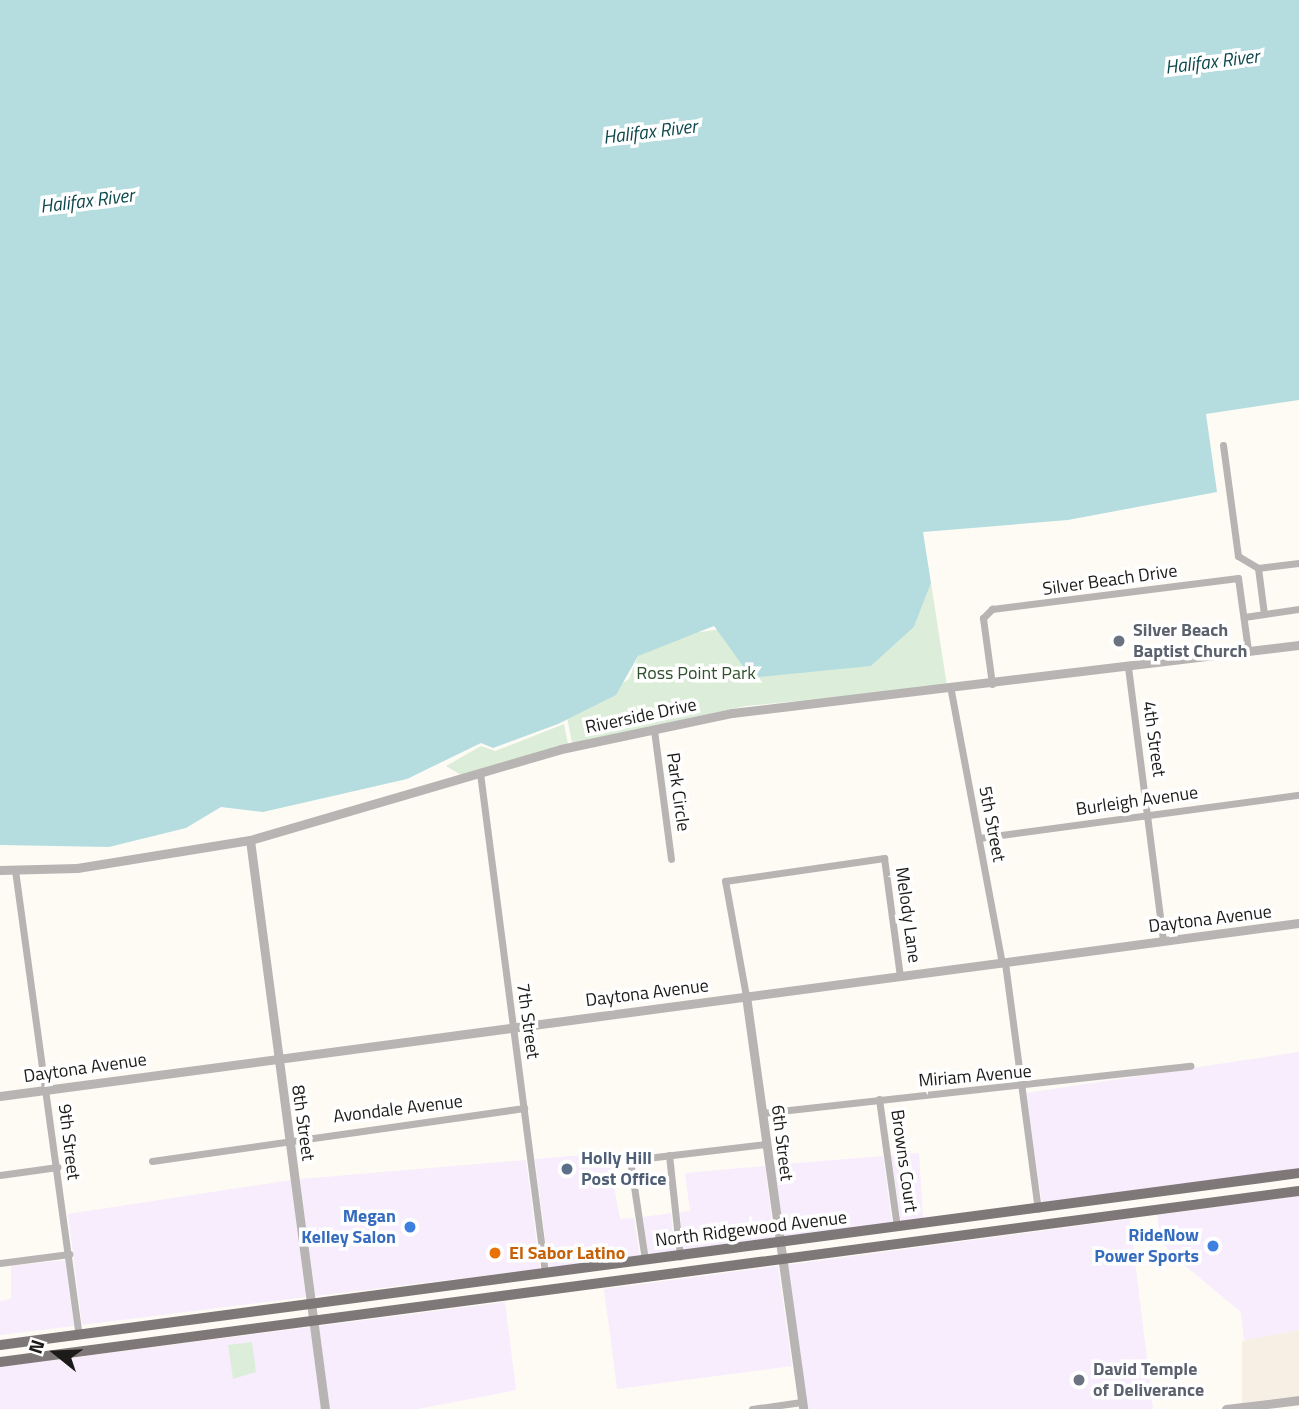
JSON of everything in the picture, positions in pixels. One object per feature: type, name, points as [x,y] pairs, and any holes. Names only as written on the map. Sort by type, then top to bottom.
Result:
[{"type":"main road","name":"North Ridgewood Avenue","points":[[0,1345],[1299,1173]]},
{"type":"main road","name":"North Ridgewood Avenue","points":[[0,1362],[1299,1191]]},
{"type":"main road","points":[[1042,1224],[1059,1206]]},
{"type":"main road","points":[[1015,1228],[1038,1209]]},
{"type":"main road","points":[[523,1293],[545,1273]]},
{"type":"main road","points":[[83,1351],[101,1332]]},
{"type":"main road","points":[[59,1354],[79,1335]]},
{"type":"street","points":[[1223,444],[1238,556],[1258,568],[1299,563]]},
{"type":"street","points":[[1258,568],[1264,614]]},
{"type":"street","name":"Silver Beach Drive","points":[[992,684],[983,618],[992,609],[1238,578],[1248,650]]},
{"type":"street","points":[[1244,617],[1299,609]]},
{"type":"street","name":"Riverside Drive","points":[[0,870],[77,869],[250,840],[480,773],[732,713],[951,691],[1299,645]]},
{"type":"street","name":"4th Street","points":[[1128,667],[1163,941]]},
{"type":"street","name":"5th Street","points":[[951,691],[1004,963],[1038,1209]]},
{"type":"street","name":"Park Circle","points":[[654,730],[671,859]]},
{"type":"street","name":"7th Street","points":[[480,773],[545,1273]]},
{"type":"street","name":"Burleigh Avenue","points":[[979,838],[1299,795]]},
{"type":"street","name":"8th Street","points":[[250,840],[325,1409]]},
{"type":"street","name":"Melody Lane","points":[[725,881],[884,858],[900,976]]},
{"type":"street","name":"9th Street","points":[[15,870],[79,1335]]},
{"type":"street","name":"6th Street","points":[[725,881],[746,996],[802,1406]]},
{"type":"street","name":"Daytona Avenue","points":[[0,1096],[1299,923]]},
{"type":"street","name":"Miriam Avenue","points":[[762,1113],[879,1099],[1021,1089],[1190,1066]]},
{"type":"street","name":"Browns Court","points":[[879,1099],[897,1227]]},
{"type":"street","name":"Avondale Avenue","points":[[152,1161],[290,1139],[524,1108]]},
{"type":"street","points":[[645,1260],[630,1160],[766,1144]]},
{"type":"street","points":[[669,1155],[680,1256]]},
{"type":"street","points":[[0,1175],[57,1167]]},
{"type":"street","points":[[0,1263],[69,1254]]},
{"type":"street","points":[[1226,1409],[1299,1400]]},
{"type":"street","points":[[752,1409],[802,1406]]},
{"type":"shaded area","points":[[1299,1052],[1299,1169],[1042,1204],[1026,1093]]},
{"type":"shaded area","points":[[608,1153],[620,1219],[634,1218],[640,1257],[549,1268],[535,1159]]},
{"type":"shaded area","points":[[919,1153],[923,1219],[901,1222],[891,1155]]},
{"type":"shaded area","points":[[883,1156],[892,1223],[783,1237],[773,1165]]},
{"type":"shaded area","points":[[526,1160],[540,1269],[315,1296],[300,1179]]},
{"type":"shaded area","points":[[765,1166],[774,1239],[683,1251],[680,1212],[690,1211],[685,1173]]},
{"type":"shaded area","points":[[291,1180],[306,1297],[82,1325],[68,1214]]},
{"type":"shaded area","points":[[1299,1196],[1299,1330],[1244,1341],[1241,1312],[1172,1255],[1160,1238],[1157,1215]]},
{"type":"shaded area","points":[[671,1213],[675,1252],[648,1255],[643,1217]]},
{"type":"shaded area","points":[[1130,1219],[1153,1409],[807,1409],[786,1265]]},
{"type":"shaded area","points":[[65,1260],[74,1326],[0,1335],[0,1301],[11,1299],[11,1266]]},
{"type":"shaded area","points":[[778,1266],[792,1366],[617,1389],[604,1289]]},
{"type":"shaded area","points":[[505,1302],[516,1390],[418,1409],[330,1409],[319,1326]]},
{"type":"shaded area","points":[[310,1327],[321,1409],[0,1409],[0,1367]]},
{"type":"shaded area","points":[[1299,1330],[1299,1396],[1242,1403],[1242,1341]]},
{"type":"green space","name":"Ross Point Park","points":[[931,583],[947,686],[746,706],[572,743],[567,717],[629,679],[638,656],[679,635],[722,629],[745,669],[871,666],[914,627]]},
{"type":"green space","points":[[564,724],[568,744],[461,775],[446,766],[481,746],[495,751]]},
{"type":"green space","points":[[252,1342],[256,1372],[233,1379],[228,1345]]},
{"type":"water","name":"Halifax River","points":[[0,0],[1299,0],[1299,400],[1206,414],[1217,492],[1068,520],[923,532],[931,583],[914,627],[871,666],[759,677],[745,669],[714,626],[638,656],[616,695],[558,724],[493,748],[481,743],[407,779],[263,812],[221,807],[186,828],[109,847],[0,845]]},
{"type":"place","name":"Silver Beach Baptist Church","points":[[1119,641]]},
{"type":"place","name":"Holly Hill Post Office","points":[[567,1169]]},
{"type":"place","name":"Megan Kelley Salon","points":[[410,1227]]},
{"type":"place","name":"RideNow Power Sports","points":[[1213,1246]]},
{"type":"place","name":"El Sabor Latino","points":[[495,1253]]},
{"type":"place","name":"David Temple of Deliverance","points":[[1079,1380]]}]
